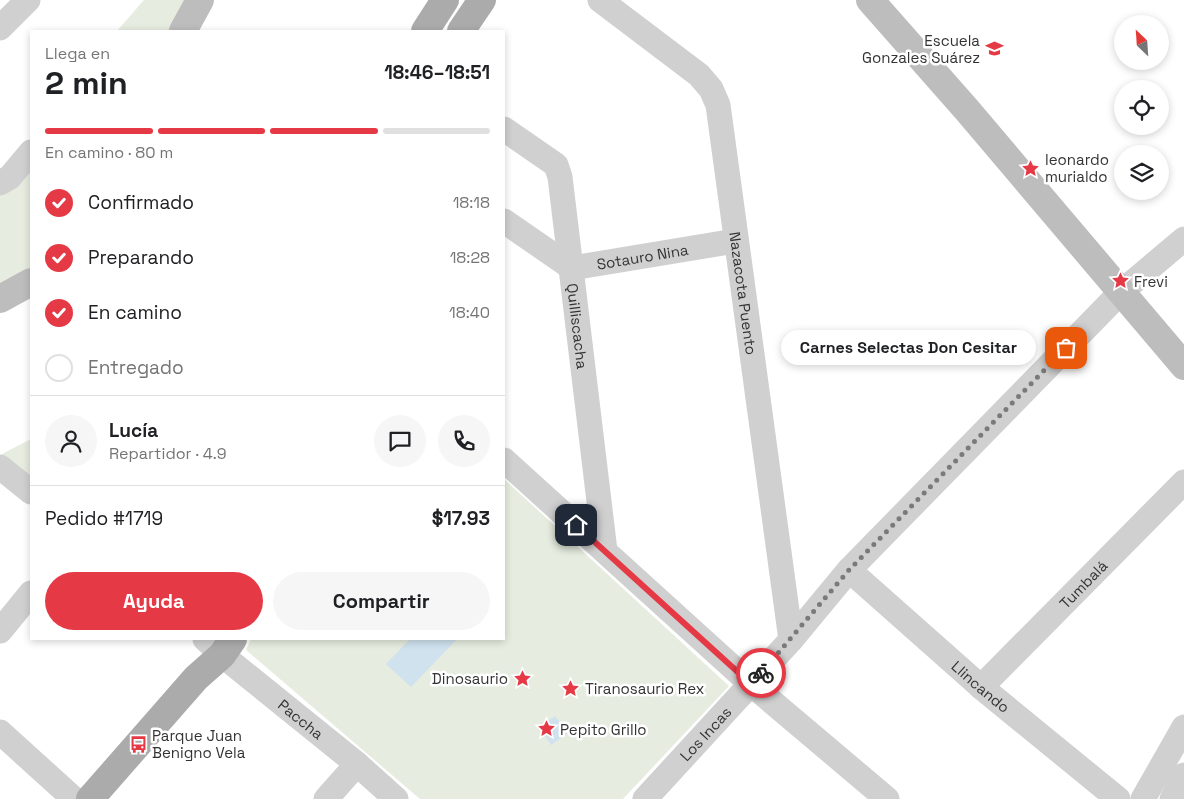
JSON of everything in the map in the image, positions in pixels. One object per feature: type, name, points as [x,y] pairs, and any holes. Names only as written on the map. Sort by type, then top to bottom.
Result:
[{"type":"main road","points":[[184,30],[200,0]]},
{"type":"main road","points":[[426,30],[445,0]]},
{"type":"main road","points":[[462,30],[482,0]]},
{"type":"main road","points":[[870,0],[1028,181],[1120,293],[1184,366]]},
{"type":"main road","points":[[0,299],[30,283]]},
{"type":"main road","points":[[90,799],[196,678],[217,643]]},
{"type":"street","points":[[0,28],[28,0]]},
{"type":"street","name":"Nazacota Puento","points":[[600,0],[699,75],[711,89],[718,105],[735,241],[791,640]]},
{"type":"street","name":"Quilliscacha","points":[[505,130],[556,165],[560,177],[605,551]]},
{"type":"street","points":[[0,184],[10,176],[30,153]]},
{"type":"street","points":[[505,221],[572,268]]},
{"type":"street","name":"Los Incas","points":[[657,795],[849,570],[1120,293],[1184,239]]},
{"type":"street","name":"Sotauro Nina","points":[[572,268],[735,241]]},
{"type":"street","points":[[505,461],[751,684],[887,799]]},
{"type":"street","points":[[0,468],[30,491]]},
{"type":"street","name":"Tumbalá","points":[[981,687],[1184,482]]},
{"type":"street","name":"Llincando","points":[[849,570],[981,687],[1118,799]]},
{"type":"street","points":[[0,630],[30,594]]},
{"type":"street","name":"Paccha","points":[[217,643],[396,799]]},
{"type":"street","points":[[1143,799],[1184,727]]},
{"type":"street","points":[[0,732],[74,799]]},
{"type":"street","points":[[326,799],[356,764]]},
{"type":"street","points":[[1172,799],[1184,775]]},
{"type":"shaded area","points":[[144,0],[192,0],[175,30],[118,30]]},
{"type":"shaded area","points":[[30,145],[30,268],[0,284],[0,174]]},
{"type":"shaded area","points":[[30,440],[30,476],[0,455]]},
{"type":"shaded area","points":[[505,480],[729,686],[623,799],[420,799],[246,650],[251,640],[505,640]]},
{"type":"water","points":[[409,640],[456,640],[411,687],[386,664]]},
{"type":"water","points":[[555,716],[568,733],[551,745],[539,727]]},
{"type":"way so far","points":[[761,673],[849,570],[1066,348]]},
{"type":"place","name":"Escuela Gonzales Suárez","points":[[994,49]]},
{"type":"place","name":"leonardo murialdo","points":[[1031,168]]},
{"type":"place","name":"Frevi","points":[[1120,281]]},
{"type":"place","name":"Carnes Selectas Don Cesitar","points":[[1066,348]]},
{"type":"place","name":"Dinosaurio","points":[[522,678]]},
{"type":"place","name":"Tiranosaurio Rex","points":[[571,688]]},
{"type":"place","name":"Pepito Grillo","points":[[546,729]]},
{"type":"place","name":"Parque Juan Benigno Vela","points":[[138,744]]},
{"type":"route","points":[[576,525],[751,684],[761,673]]}]
